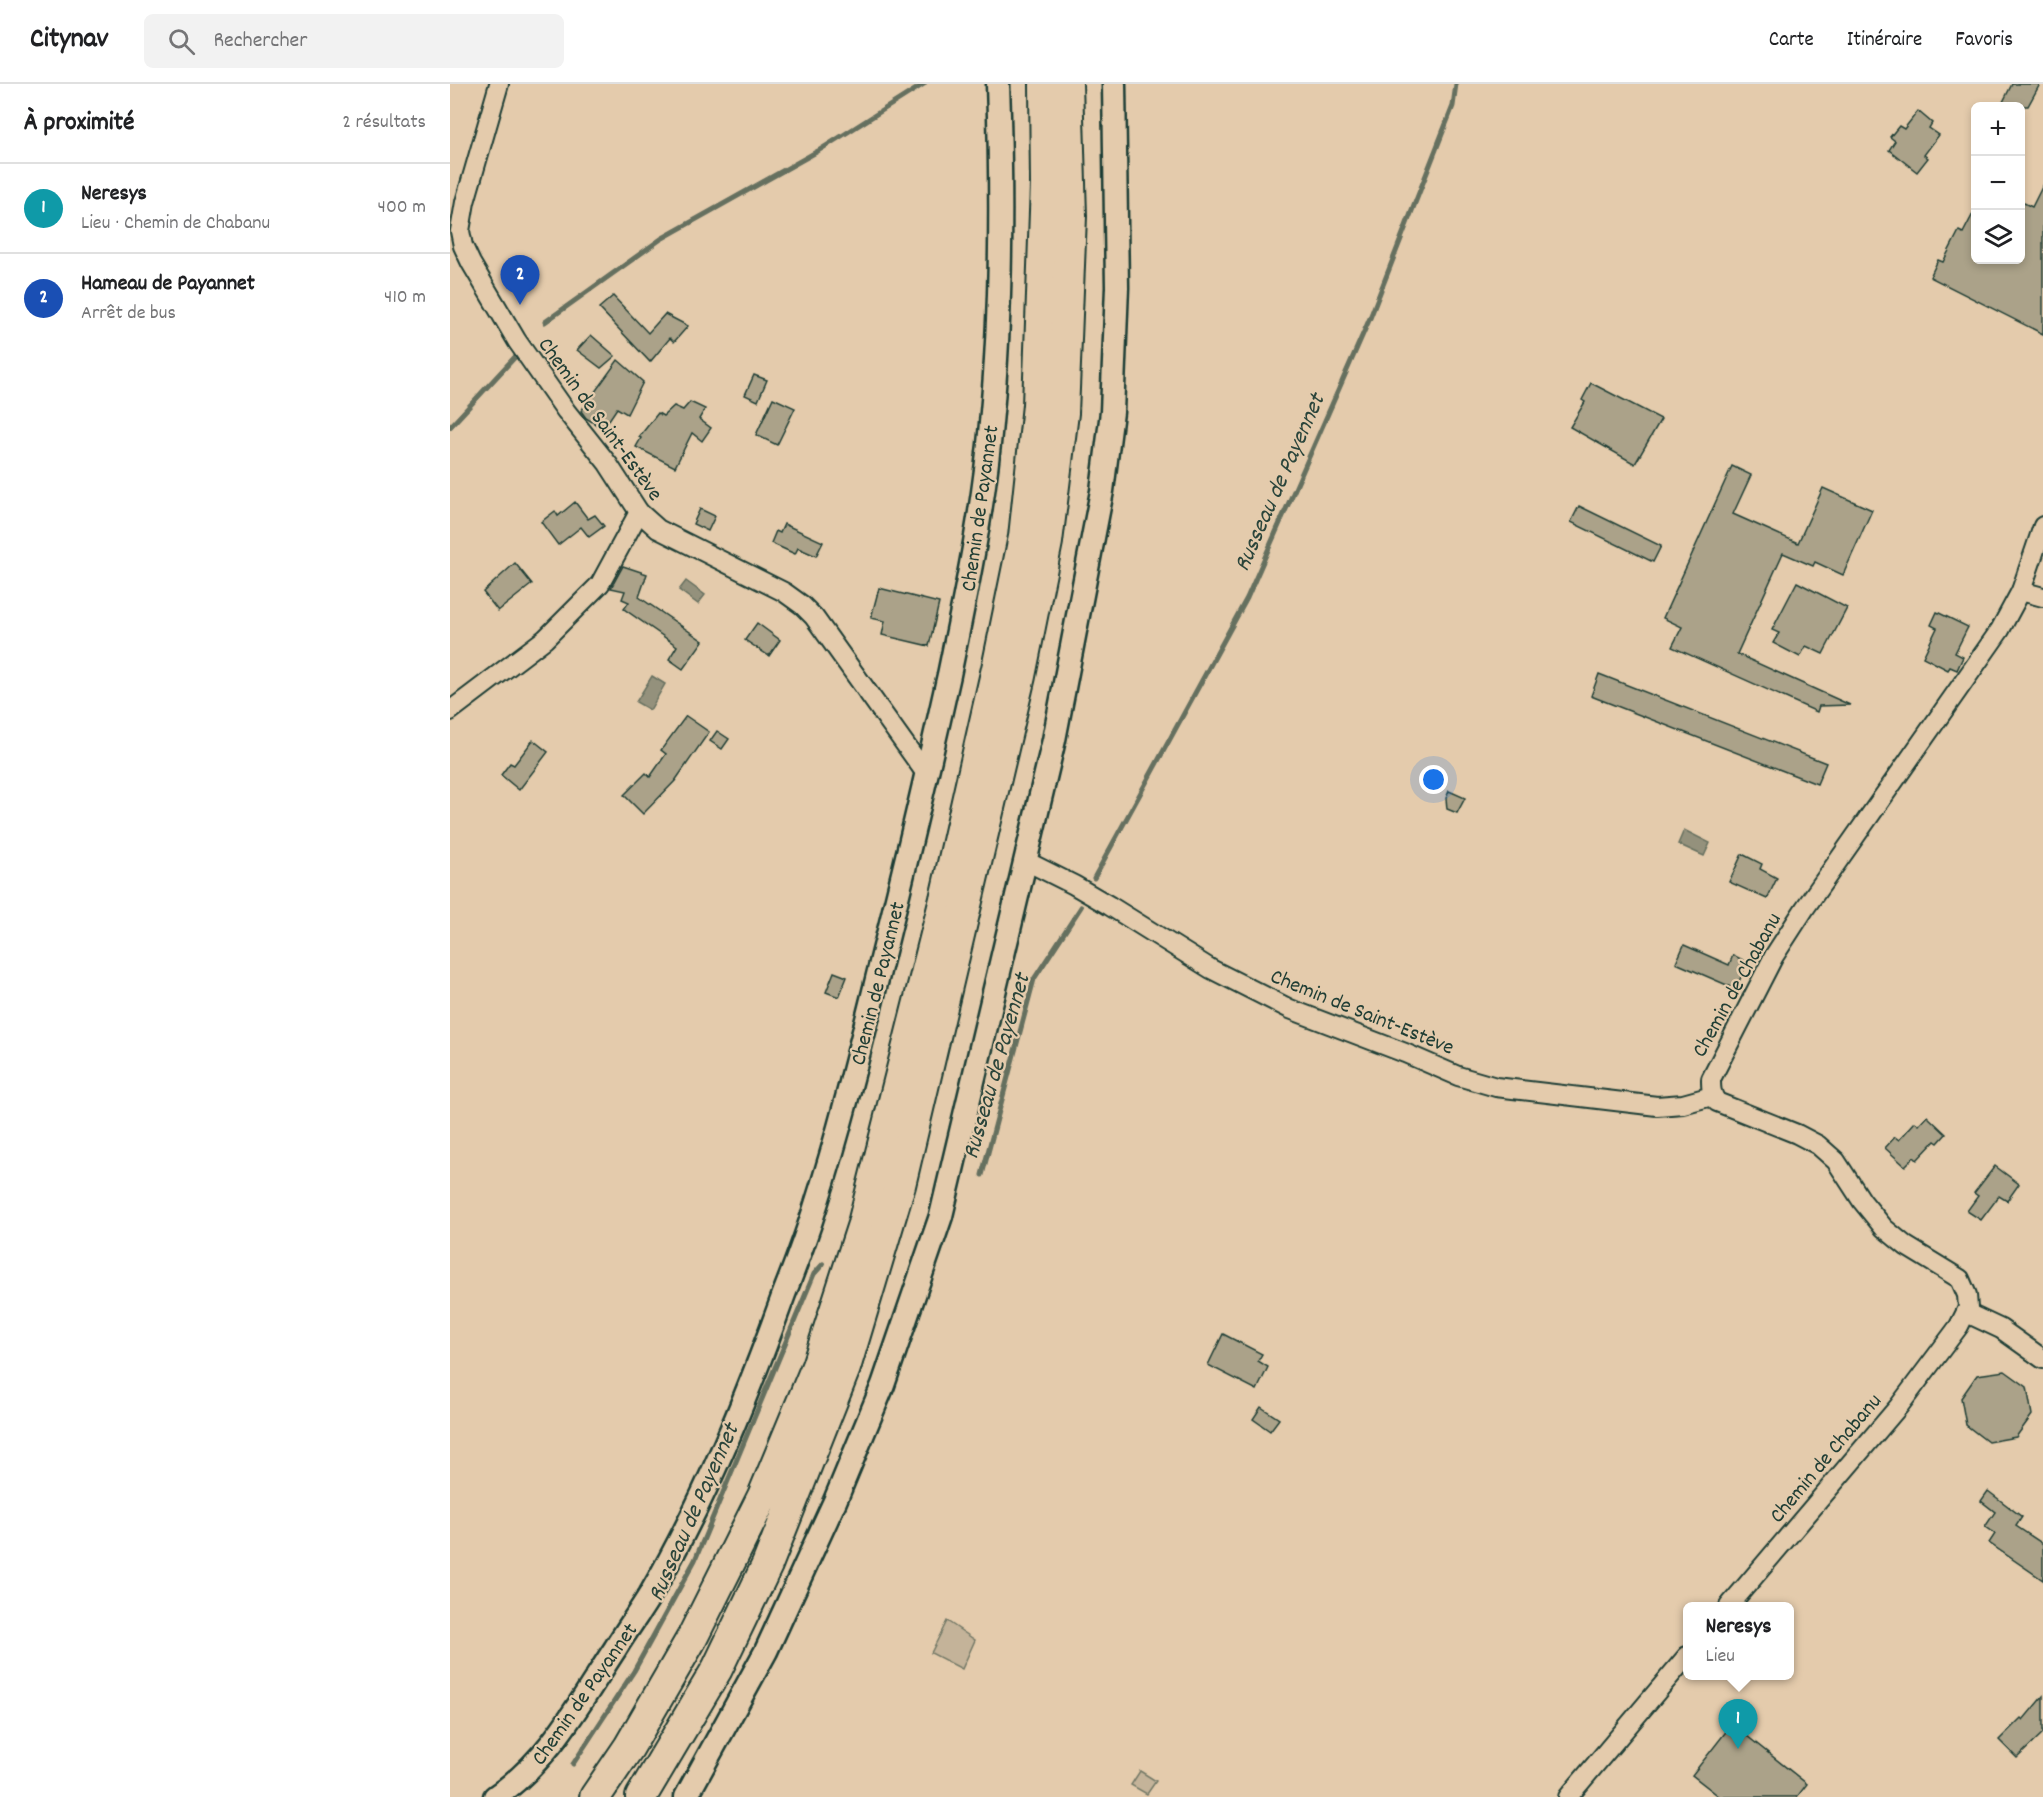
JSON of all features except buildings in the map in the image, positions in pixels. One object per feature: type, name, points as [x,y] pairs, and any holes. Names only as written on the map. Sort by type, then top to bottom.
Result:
[{"type":"highway","points":[[595,1797],[629,1747],[692,1638],[763,1496],[817,1366],[863,1224],[942,910],[998,664],[1024,537],[1038,405],[1046,184],[1045,84]]},
{"type":"highway","points":[[641,1797],[717,1669],[767,1565],[845,1368],[900,1185],[1020,676],[1047,542],[1063,413],[1071,216],[1067,84]]},
{"type":"highway","points":[[625,1797],[704,1665],[754,1570],[827,1417]]},
{"type":"highway","points":[[590,1797],[629,1747]]},
{"type":"street","name":"Chemin de Saint-Estève","points":[[499,84],[465,202],[460,231],[463,246],[471,263],[517,341],[566,411],[608,464],[639,512],[658,529],[782,591],[802,605],[814,617],[927,775]]},
{"type":"street","name":"Chemin de Payannet","points":[[495,1797],[514,1785],[550,1746],[649,1596],[688,1524],[717,1463],[771,1331],[821,1191],[864,1032],[927,775],[968,587],[991,423],[999,301],[1001,212],[998,84]]},
{"type":"street","points":[[686,1797],[766,1651],[835,1502],[883,1385],[941,1216],[1054,740],[1102,491],[1112,412],[1118,288],[1114,84]]},
{"type":"street","points":[[450,711],[544,639],[600,584],[639,512]]},
{"type":"street","name":"Chemin de Chabanu","points":[[1713,1096],[1711,1079],[1717,1065],[1774,956],[1804,908],[2000,630],[2021,591],[2043,526]]},
{"type":"street","points":[[2021,591],[2043,597]]},
{"type":"street","name":"Chemin de Saint-Estève","points":[[1026,861],[1101,900],[1210,969],[1290,1010],[1405,1053],[1458,1076],[1496,1086],[1657,1106],[1683,1104],[1713,1096]]},
{"type":"street","points":[[1713,1096],[1723,1105],[1797,1134],[1818,1145],[1836,1161],[1862,1201],[1884,1228],[1906,1246],[1960,1279],[1967,1295],[1967,1312],[2001,1329],[2043,1359]]},
{"type":"street","name":"Chemin de Chabanu","points":[[1732,1602],[1899,1406],[1967,1312]]},
{"type":"street","points":[[1568,1797],[1683,1661]]},
{"type":"shaded area","points":[[686,581],[705,595],[698,604],[679,590]]},
{"type":"shaded area","points":[[652,676],[665,684],[650,710],[636,702]]},
{"type":"shaded area","points":[[1684,830],[1710,843],[1704,856],[1678,844]]},
{"type":"shaded area","points":[[947,1621],[975,1640],[962,1669],[931,1653]]},
{"type":"shaded area","points":[[1140,1771],[1156,1781],[1147,1794],[1131,1785]]},
{"type":"waterway","points":[[545,322],[661,239],[818,151],[924,84]]},
{"type":"waterway","name":"Russeau de Payennet","points":[[1094,878],[1247,598],[1370,318],[1453,106],[1456,84]]},
{"type":"waterway","points":[[450,427],[514,358]]},
{"type":"waterway","name":"Russeau de Payennet","points":[[982,1175],[1034,979],[1081,907]]},
{"type":"waterway","name":"Russeau de Payennet","points":[[573,1764],[634,1671],[695,1560],[814,1274],[823,1264]]},
{"type":"place","name":"Hameau de Payannet","points":[[520,305]]},
{"type":"place","name":"Neresys","points":[[1738,1749]]}]
